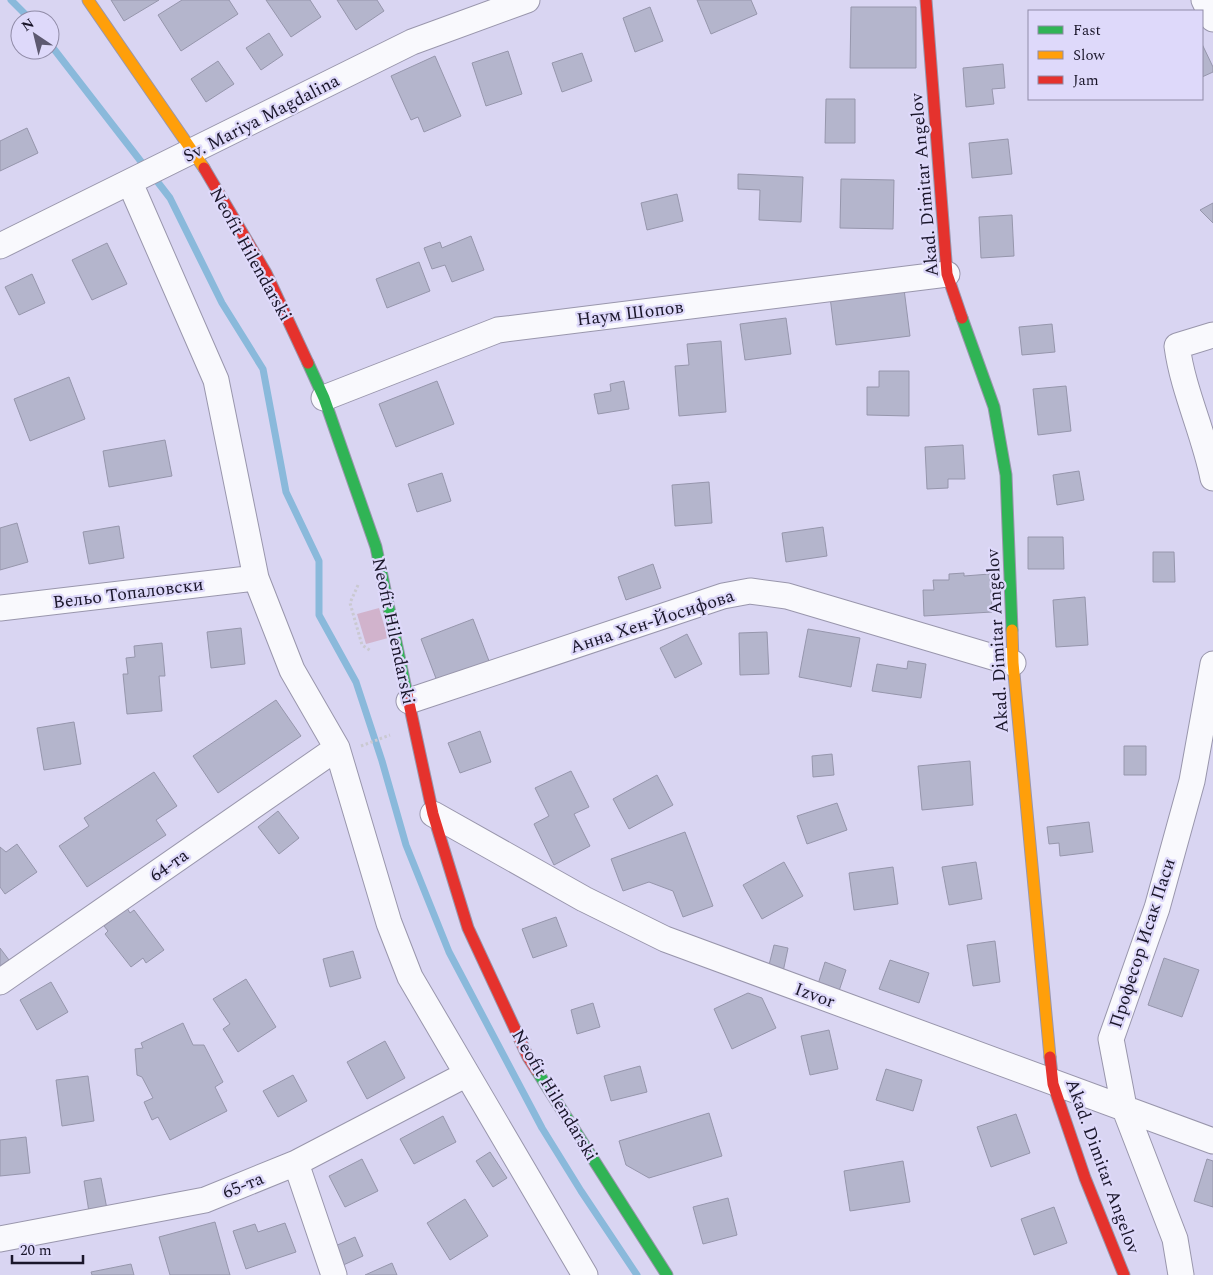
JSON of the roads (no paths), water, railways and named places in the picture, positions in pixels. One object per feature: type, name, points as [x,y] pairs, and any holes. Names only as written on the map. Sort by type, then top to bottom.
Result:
[{"type":"street","name":"Neofit Hilendarski","points":[[88,0],[194,152],[266,273],[324,398],[376,547],[433,814],[468,928],[528,1057],[667,1275]]},
{"type":"street","name":"Sv. Mariya Magdalina","points":[[0,246],[194,152],[412,42],[527,0]]},
{"type":"street","name":"Akad. Dimitar Angelov","points":[[926,0],[948,274],[994,407],[1004,466],[1013,663],[1053,1084],[1085,1178],[1124,1275]]},
{"type":"street","points":[[1204,0],[1213,19]]},
{"type":"street","points":[[130,183],[216,380],[256,578],[292,670],[349,747],[383,904],[407,968],[585,1275]]},
{"type":"street","name":"Наум Шопов","points":[[324,398],[498,330],[948,274]]},
{"type":"street","points":[[1213,335],[1177,346],[1180,362],[1207,448],[1213,478]]},
{"type":"street","name":"Вельо Топаловски","points":[[0,608],[256,578]]},
{"type":"street","name":"Анна Хен-Йосифова","points":[[409,701],[723,596],[750,591],[787,596],[1013,663]]},
{"type":"street","name":"Професор Исак Паси","points":[[1182,1275],[1175,1239],[1124,1107],[1111,1039],[1157,908],[1192,781],[1213,664]]},
{"type":"street","name":"64-та","points":[[0,982],[349,747]]},
{"type":"street","name":"Izvor","points":[[433,814],[584,899],[665,939],[1053,1084],[1124,1107],[1213,1140]]},
{"type":"street","name":"65-та","points":[[0,1239],[204,1200],[296,1163],[467,1074]]},
{"type":"street","points":[[296,1163],[334,1275]]},
{"type":"waterway","points":[[11,0],[21,10]]},
{"type":"waterway","points":[[60,57],[146,168]]},
{"type":"waterway","points":[[153,176],[170,198],[222,303],[263,369],[286,492],[319,561],[319,615],[356,682],[382,761],[406,845],[449,952],[542,1128],[637,1275]]}]
